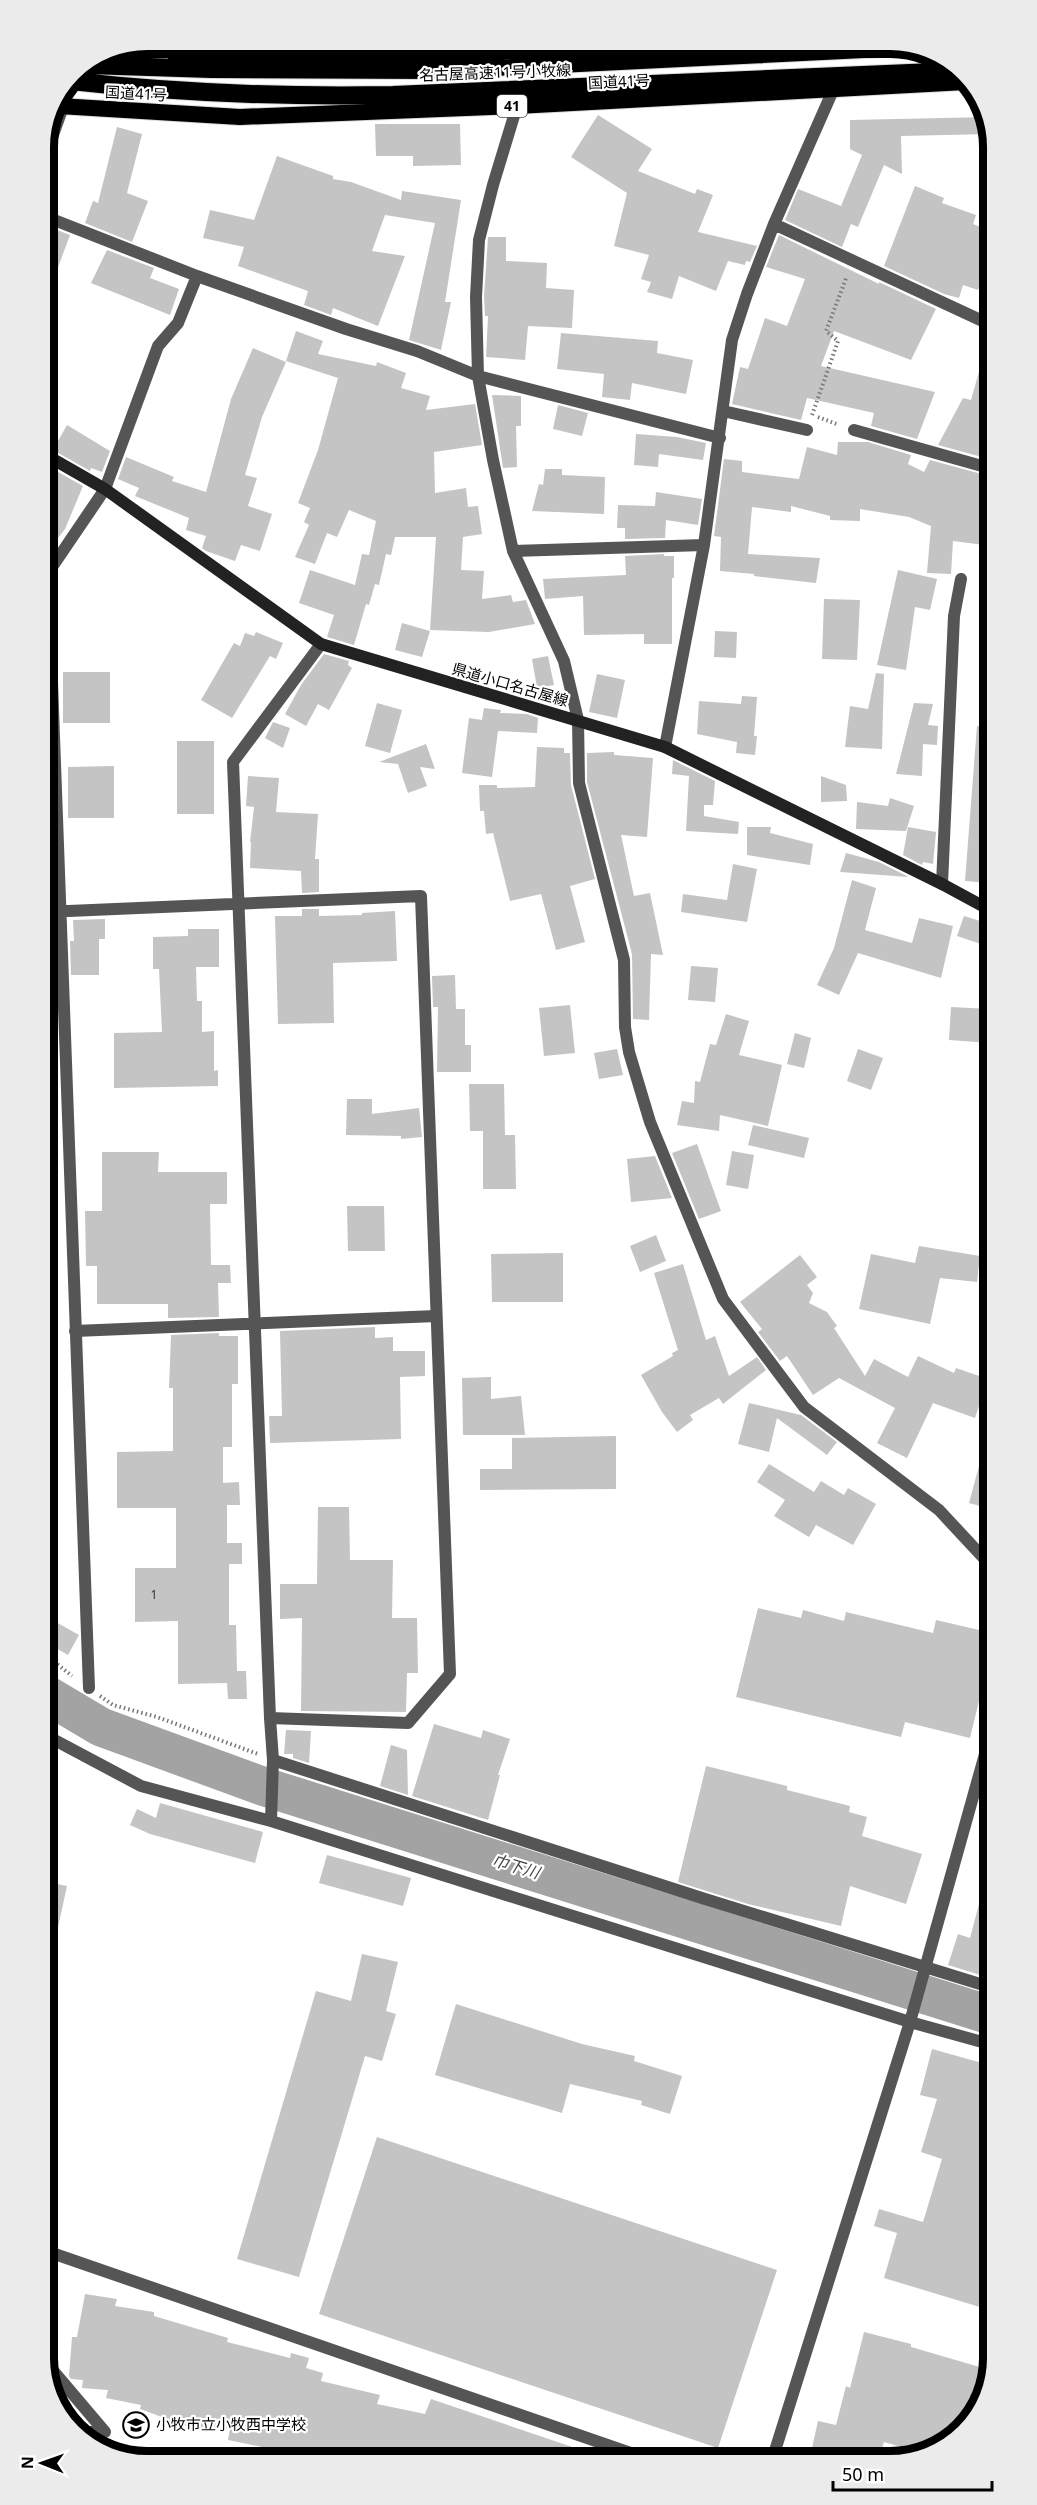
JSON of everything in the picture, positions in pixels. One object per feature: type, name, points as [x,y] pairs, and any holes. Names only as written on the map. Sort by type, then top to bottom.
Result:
[{"type":"highway","points":[[101,65],[211,69],[434,70],[762,54]]},
{"type":"highway","name":"名古屋高速11号小牧線","points":[[81,82],[136,88],[315,97],[945,72]]},
{"type":"highway","name":"国道41号","points":[[64,107],[240,117],[518,106],[956,82]]},
{"type":"main road","name":"県道小口名古屋線","points":[[54,460],[105,489],[321,644],[666,747],[983,906]]},
{"type":"street","points":[[666,747],[704,544],[732,340],[774,224],[834,88]]},
{"type":"street","points":[[518,106],[493,185],[479,240],[476,297],[478,376],[513,551],[564,661],[578,720],[579,783],[624,960],[625,1027],[629,1052],[650,1122],[723,1299],[804,1407],[939,1510],[983,1557]]},
{"type":"street","points":[[54,220],[197,276],[346,329],[417,351],[478,376],[720,438]]},
{"type":"street","points":[[774,224],[983,321]]},
{"type":"street","points":[[54,560],[105,489],[158,346],[178,323],[197,276]]},
{"type":"street","points":[[723,411],[807,430]]},
{"type":"street","points":[[854,430],[983,466]]},
{"type":"street","points":[[513,551],[704,544]]},
{"type":"street","points":[[942,884],[954,616],[961,579]]},
{"type":"street","points":[[271,1816],[273,1765],[233,762],[321,644]]},
{"type":"street","points":[[54,765],[89,1688]]},
{"type":"street","points":[[54,911],[421,896],[450,1674],[408,1723],[270,1718]]},
{"type":"street","points":[[75,1331],[436,1316]]},
{"type":"street","points":[[54,1740],[141,1786],[271,1816],[983,2043]]},
{"type":"street","points":[[775,2451],[911,2018],[983,1761]]},
{"type":"street","points":[[273,1765],[925,1970],[983,1985]]},
{"type":"street","points":[[54,2254],[625,2451]]},
{"type":"street","points":[[56,2374],[105,2432],[90,2432]]},
{"type":"path","points":[[807,430],[838,341],[826,331],[853,260]]},
{"type":"path","points":[[812,415],[854,430]]},
{"type":"path","points":[[54,1661],[113,1705],[158,1716],[273,1765]]},
{"type":"building","points":[[598,115],[652,149],[638,171],[695,194],[697,189],[713,195],[698,232],[757,246],[750,262],[746,261],[745,265],[728,261],[716,291],[679,276],[672,299],[647,292],[651,282],[641,279],[649,255],[614,246],[627,193],[571,157]]},
{"type":"building","points":[[978,117],[982,134],[901,136],[902,174],[884,165],[858,227],[851,224],[842,247],[785,220],[798,189],[841,206],[862,155],[850,149],[850,120]]},
{"type":"building","points":[[375,124],[460,124],[461,165],[413,166],[413,156],[376,156]]},
{"type":"building","points":[[117,127],[142,134],[127,193],[148,201],[132,242],[85,223],[93,201],[98,203]]},
{"type":"building","points":[[277,156],[333,176],[333,179],[351,182],[401,200],[402,191],[461,200],[445,302],[451,302],[441,350],[409,340],[435,223],[385,215],[372,251],[405,256],[378,326],[333,308],[331,315],[304,305],[308,291],[238,266],[244,247],[203,238],[210,210],[254,220]]},
{"type":"building","points":[[915,186],[944,198],[942,203],[976,215],[973,224],[983,228],[983,274],[978,290],[963,285],[959,298],[944,294],[884,266]]},
{"type":"building","points":[[54,229],[70,235],[57,270],[54,269]]},
{"type":"building","points":[[779,235],[936,309],[911,360],[834,331],[821,366],[935,392],[917,439],[871,426],[874,413],[807,398],[801,420],[732,404],[740,367],[748,369],[765,318],[787,326],[805,279],[766,267]]},
{"type":"building","points":[[488,237],[506,237],[506,261],[547,263],[546,288],[574,290],[572,328],[528,326],[525,360],[486,357],[488,316],[485,316],[484,297]]},
{"type":"building","points":[[107,250],[154,268],[150,278],[179,289],[170,315],[91,283]]},
{"type":"building","points":[[296,331],[323,341],[318,354],[376,366],[377,362],[406,373],[401,388],[430,396],[426,410],[475,404],[482,445],[434,452],[435,493],[466,488],[468,507],[478,506],[482,534],[463,537],[461,570],[484,571],[482,599],[511,595],[513,602],[526,600],[535,624],[489,632],[430,630],[436,537],[395,537],[391,555],[386,554],[379,585],[375,584],[369,605],[366,604],[354,645],[327,637],[334,615],[299,603],[310,570],[355,585],[362,554],[369,555],[376,521],[349,510],[337,537],[327,533],[315,564],[295,557],[309,525],[304,522],[310,508],[298,503],[318,450],[338,378],[286,361]]},
{"type":"building","points":[[561,333],[658,341],[657,353],[693,360],[686,394],[632,383],[630,400],[602,397],[604,374],[557,369]]},
{"type":"building","points":[[253,348],[286,362],[262,417],[245,475],[257,478],[248,506],[272,514],[260,551],[241,545],[235,561],[202,548],[206,536],[186,530],[189,518],[135,496],[139,488],[118,479],[126,457],[174,477],[172,481],[206,492],[231,399]]},
{"type":"building","points":[[983,358],[983,457],[938,445],[963,398],[971,400]]},
{"type":"building","points":[[492,395],[521,396],[521,426],[516,426],[517,467],[503,468]]},
{"type":"building","points":[[558,405],[588,413],[582,436],[553,429]]},
{"type":"building","points":[[67,425],[110,451],[102,472],[91,468],[90,471],[54,451]]},
{"type":"building","points":[[636,434],[677,437],[706,443],[703,460],[659,454],[658,467],[634,465]]},
{"type":"building","points":[[838,442],[868,442],[911,455],[908,464],[924,472],[930,460],[983,474],[983,545],[953,541],[951,574],[927,573],[931,526],[909,517],[860,509],[860,521],[830,520],[830,516],[791,506],[791,512],[752,507],[748,554],[820,558],[816,583],[720,571],[721,537],[714,536],[724,459],[742,461],[742,472],[799,479],[807,447],[837,455]]},
{"type":"building","points":[[545,469],[562,469],[562,475],[605,477],[604,514],[532,511],[539,484],[543,485]]},
{"type":"building","points":[[54,470],[83,486],[65,529],[54,543]]},
{"type":"building","points":[[656,492],[702,499],[698,525],[666,520],[665,538],[625,539],[625,528],[617,528],[618,505],[655,506]]},
{"type":"building","points":[[664,554],[664,556],[674,556],[672,644],[644,644],[644,634],[584,635],[583,596],[545,599],[543,579],[626,575],[625,556]]},
{"type":"building","points":[[898,570],[937,579],[930,610],[915,607],[906,670],[877,665]]},
{"type":"building","points":[[824,599],[860,600],[857,660],[822,659]]},
{"type":"building","points":[[402,623],[430,631],[422,657],[395,650]]},
{"type":"building","points":[[715,631],[737,632],[736,658],[714,657]]},
{"type":"building","points":[[256,632],[283,643],[276,659],[270,656],[232,718],[201,700],[234,643],[240,646],[245,633],[254,636]]},
{"type":"building","points":[[324,654],[349,661],[348,665],[352,668],[329,710],[318,704],[306,726],[285,714],[301,685]]},
{"type":"building","points":[[548,656],[554,685],[537,688],[532,659]]},
{"type":"building","points":[[63,672],[110,672],[110,723],[63,723]]},
{"type":"building","points":[[876,673],[884,674],[882,749],[845,747],[850,706],[868,709]]},
{"type":"building","points":[[597,674],[625,680],[617,718],[589,712]]},
{"type":"building","points":[[742,696],[757,697],[755,755],[736,753],[737,742],[697,734],[699,701],[741,704]]},
{"type":"building","points":[[377,703],[402,710],[390,753],[365,746]]},
{"type":"building","points":[[914,703],[933,704],[928,725],[938,726],[937,745],[923,744],[922,776],[896,774]]},
{"type":"building","points":[[484,708],[501,710],[500,713],[527,714],[538,718],[537,733],[498,731],[492,777],[462,773],[469,718],[482,720]]},
{"type":"building","points":[[273,722],[290,728],[283,748],[265,738]]},
{"type":"building","points":[[977,726],[983,726],[983,882],[965,881]]},
{"type":"building","points":[[177,741],[214,741],[214,814],[177,814]]},
{"type":"building","points":[[426,744],[435,769],[420,767],[427,786],[408,793],[398,764],[379,762]]},
{"type":"building","points":[[537,747],[564,748],[564,753],[570,753],[571,785],[595,879],[570,886],[585,942],[556,950],[541,894],[510,901],[493,833],[486,834],[484,811],[480,811],[479,785],[497,785],[497,788],[535,787]]},
{"type":"building","points":[[614,752],[614,755],[653,758],[647,837],[621,835],[634,896],[650,893],[663,955],[651,954],[649,1020],[633,1019],[632,954],[587,782],[587,753]]},
{"type":"building","points":[[673,760],[715,781],[713,805],[704,805],[704,816],[739,822],[738,834],[686,831],[689,776],[672,774]]},
{"type":"building","points":[[114,766],[114,818],[68,818],[68,767]]},
{"type":"building","points":[[248,776],[279,778],[276,812],[318,814],[315,859],[319,859],[319,892],[302,893],[301,871],[250,868],[254,807],[246,806]]},
{"type":"building","points":[[821,776],[846,785],[847,801],[821,802]]},
{"type":"building","points":[[890,798],[914,806],[906,831],[856,829],[857,802],[888,806]]},
{"type":"building","points":[[747,827],[771,827],[770,833],[813,844],[810,865],[747,855]]},
{"type":"building","points":[[908,827],[936,832],[933,864],[923,862],[922,865],[903,855]]},
{"type":"building","points":[[846,853],[879,862],[909,877],[840,872]]},
{"type":"building","points":[[733,864],[757,869],[747,922],[681,912],[683,894],[727,900]]},
{"type":"building","points":[[852,880],[876,888],[865,930],[912,943],[919,918],[953,926],[941,978],[858,953],[839,995],[817,985],[834,948]]},
{"type":"building","points":[[302,909],[319,909],[319,916],[362,915],[362,913],[395,911],[397,961],[333,963],[334,1023],[278,1024],[275,916],[302,916]]},
{"type":"building","points":[[964,916],[983,922],[983,945],[957,936]]},
{"type":"building","points":[[105,919],[105,939],[99,939],[99,975],[71,975],[70,941],[74,941],[73,920]]},
{"type":"building","points":[[188,929],[219,929],[219,967],[196,967],[197,1001],[202,1001],[202,1032],[214,1031],[214,1071],[218,1070],[218,1086],[114,1088],[114,1033],[162,1032],[159,969],[153,969],[153,937],[188,936]]},
{"type":"building","points":[[691,966],[718,968],[715,1002],[688,1000]]},
{"type":"building","points":[[455,975],[456,1009],[465,1009],[465,1045],[471,1045],[471,1072],[437,1072],[438,1007],[433,1007],[432,976]]},
{"type":"building","points":[[570,1005],[575,1053],[544,1056],[539,1008]]},
{"type":"building","points":[[951,1007],[983,1009],[983,1042],[949,1040]]},
{"type":"building","points":[[726,1014],[749,1021],[739,1055],[782,1065],[768,1126],[720,1115],[719,1131],[677,1125],[682,1101],[694,1103],[695,1081],[700,1082],[710,1044],[716,1045]]},
{"type":"building","points":[[795,1033],[811,1038],[804,1068],[787,1064]]},
{"type":"building","points":[[617,1049],[623,1075],[599,1079],[594,1053]]},
{"type":"building","points":[[858,1049],[883,1058],[871,1090],[847,1081]]},
{"type":"building","points":[[469,1084],[504,1084],[505,1135],[515,1135],[516,1189],[483,1189],[483,1131],[470,1131]]},
{"type":"building","points":[[347,1099],[372,1099],[372,1114],[419,1108],[422,1137],[401,1139],[401,1136],[346,1135]]},
{"type":"building","points":[[753,1125],[809,1138],[804,1158],[748,1145]]},
{"type":"building","points":[[697,1144],[721,1211],[699,1219],[672,1153]]},
{"type":"building","points":[[732,1151],[754,1155],[748,1189],[726,1185]]},
{"type":"building","points":[[102,1152],[159,1152],[158,1172],[227,1172],[227,1204],[210,1204],[211,1265],[230,1265],[231,1283],[218,1283],[219,1317],[168,1318],[168,1304],[97,1304],[97,1266],[86,1266],[85,1211],[102,1211]]},
{"type":"building","points":[[655,1156],[672,1198],[631,1202],[627,1159]]},
{"type":"building","points":[[347,1206],[384,1206],[385,1251],[348,1251]]},
{"type":"building","points":[[656,1235],[666,1261],[640,1272],[630,1246]]},
{"type":"building","points":[[919,1246],[980,1256],[977,1282],[940,1278],[930,1324],[859,1309],[871,1254],[915,1263]]},
{"type":"building","points":[[563,1253],[563,1302],[492,1302],[491,1254]]},
{"type":"building","points":[[800,1255],[817,1277],[807,1285],[813,1293],[809,1303],[827,1312],[837,1326],[834,1328],[865,1376],[874,1359],[908,1377],[918,1356],[954,1373],[956,1368],[983,1377],[983,1394],[975,1418],[933,1403],[907,1458],[877,1443],[895,1408],[839,1378],[813,1395],[787,1356],[780,1361],[758,1332],[762,1329],[740,1302]]},
{"type":"building","points":[[683,1264],[706,1340],[715,1336],[729,1376],[757,1357],[766,1370],[723,1404],[719,1398],[690,1415],[693,1420],[677,1432],[662,1412],[641,1375],[673,1356],[672,1353],[678,1350],[654,1273]]},
{"type":"building","points":[[375,1327],[375,1338],[393,1337],[393,1351],[425,1351],[425,1376],[400,1377],[401,1439],[270,1443],[269,1416],[282,1416],[280,1331]]},
{"type":"building","points":[[219,1333],[219,1336],[238,1336],[238,1384],[232,1384],[232,1447],[223,1447],[223,1483],[239,1482],[240,1505],[227,1505],[227,1543],[242,1543],[242,1564],[229,1564],[229,1625],[236,1625],[237,1671],[246,1671],[247,1699],[228,1699],[227,1683],[178,1684],[178,1621],[135,1622],[135,1568],[176,1568],[176,1508],[117,1508],[117,1452],[173,1451],[173,1388],[169,1388],[171,1335]]},
{"type":"building","points":[[491,1377],[491,1399],[521,1396],[525,1435],[463,1435],[462,1378]]},
{"type":"building","points":[[749,1403],[801,1415],[837,1442],[827,1455],[777,1418],[769,1452],[738,1444]]},
{"type":"building","points":[[616,1436],[616,1489],[480,1490],[480,1469],[512,1469],[512,1438]]},
{"type":"building","points":[[983,1451],[983,1507],[969,1503]]},
{"type":"building","points":[[769,1464],[814,1492],[821,1481],[844,1495],[848,1488],[876,1504],[853,1545],[816,1525],[809,1537],[774,1516],[785,1500],[757,1482]]},
{"type":"building","points":[[318,1507],[349,1507],[350,1560],[393,1560],[392,1618],[417,1618],[418,1673],[407,1673],[406,1712],[301,1711],[302,1618],[280,1619],[280,1584],[317,1584]]},
{"type":"building","points":[[758,1608],[801,1618],[803,1610],[844,1621],[846,1612],[933,1633],[936,1620],[983,1631],[983,1684],[970,1738],[905,1722],[901,1737],[736,1697]]},
{"type":"building","points":[[54,1621],[79,1635],[68,1655],[54,1647]]},
{"type":"building","points":[[434,1724],[481,1738],[483,1730],[510,1739],[498,1775],[500,1775],[488,1820],[412,1796]]},
{"type":"building","points":[[286,1730],[311,1731],[309,1763],[293,1758],[293,1754],[284,1754]]},
{"type":"building","points":[[391,1745],[407,1750],[408,1795],[380,1786]]},
{"type":"building","points":[[706,1766],[787,1786],[787,1790],[850,1806],[849,1812],[867,1817],[862,1836],[922,1854],[906,1904],[850,1886],[841,1926],[748,1904],[678,1882]]},
{"type":"building","points":[[160,1803],[263,1832],[255,1863],[150,1834],[130,1825],[137,1809],[156,1818]]},
{"type":"building","points":[[327,1855],[411,1878],[403,1906],[319,1883]]},
{"type":"building","points":[[54,1883],[67,1886],[54,1941]]},
{"type":"building","points":[[983,1889],[983,1976],[948,1965],[958,1934],[970,1938]]},
{"type":"building","points":[[362,1954],[398,1962],[386,2011],[396,2014],[382,2061],[365,2056],[299,2277],[237,2259],[316,1991],[351,2001]]},
{"type":"building","points":[[456,2004],[582,2044],[635,2056],[634,2061],[682,2076],[670,2114],[641,2105],[642,2101],[570,2084],[562,2113],[435,2075]]},
{"type":"building","points":[[932,2049],[983,2063],[983,2308],[884,2278],[897,2233],[874,2226],[879,2209],[923,2222],[942,2159],[921,2152],[937,2099],[920,2095]]},
{"type":"building","points":[[377,2137],[777,2270],[718,2448],[319,2314]]},
{"type":"building","points":[[85,2294],[117,2299],[115,2306],[154,2312],[154,2316],[228,2338],[227,2342],[290,2358],[291,2353],[309,2358],[306,2368],[323,2373],[321,2381],[380,2395],[377,2404],[425,2414],[431,2399],[584,2451],[268,2451],[261,2449],[262,2447],[228,2440],[230,2429],[189,2427],[140,2409],[141,2405],[106,2398],[108,2390],[82,2388],[83,2380],[71,2379],[69,2376],[72,2337],[77,2337]]},
{"type":"building","points":[[864,2332],[911,2344],[911,2347],[982,2368],[980,2382],[967,2410],[956,2424],[937,2439],[908,2449],[884,2442],[881,2451],[811,2451],[818,2421],[836,2425],[846,2386],[850,2388]]},
{"type":"waterway","name":"巾下川","points":[[54,1699],[101,1727],[265,1787],[983,2013]]},
{"type":"place","name":"小牧市立小牧西中学校","points":[[136,2425]]}]
